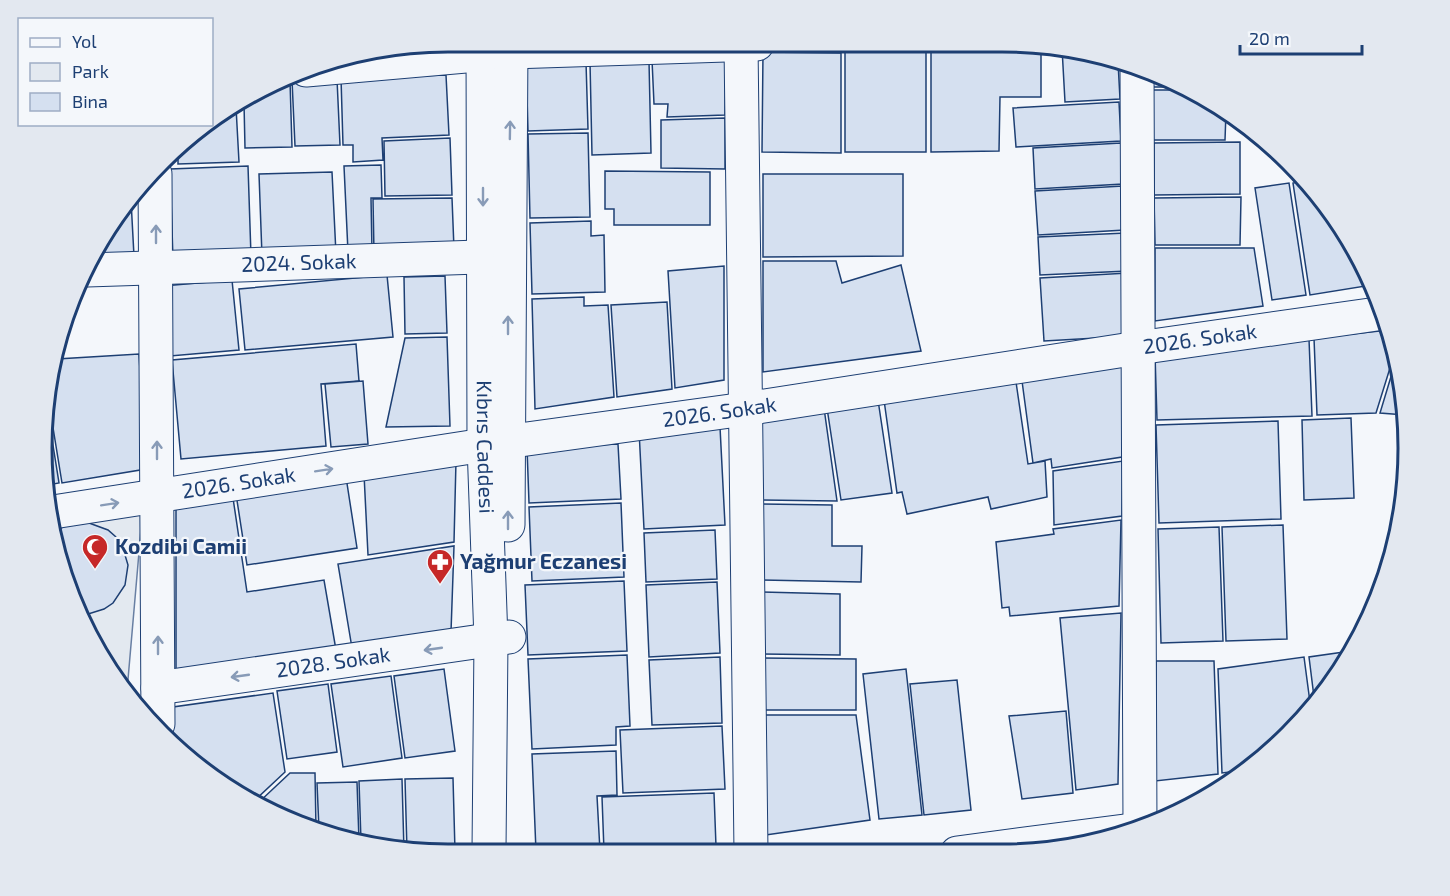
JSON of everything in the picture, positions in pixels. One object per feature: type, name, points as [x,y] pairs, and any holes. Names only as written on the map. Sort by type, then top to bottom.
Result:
[{"type":"street","points":[[351,65],[462,52]]},
{"type":"street","name":"Kıbrıs Caddesi","points":[[497,52],[496,444],[508,844]]},
{"type":"street","points":[[746,52],[745,409],[751,844]]},
{"type":"street","points":[[1137,76],[1140,818]]},
{"type":"street","points":[[155,182],[158,717]]},
{"type":"street","name":"2024. Sokak","points":[[95,270],[496,257]]},
{"type":"street","name":"2026. Sokak","points":[[58,511],[1374,314]]},
{"type":"street","name":"Kıbrıs Caddesi","points":[[489,844],[500,639]]},
{"type":"street","name":"2028. Sokak","points":[[158,688],[500,639]]},
{"type":"green space","points":[[143,506],[128,680],[93,623],[73,575],[59,520]]},
{"type":"building","points":[[763,52],[841,53],[841,153],[762,152]]},
{"type":"building","points":[[845,52],[926,52],[926,152],[845,152]]},
{"type":"building","points":[[931,52],[1041,54],[1041,97],[1000,97],[999,151],[931,152]]},
{"type":"building","points":[[1063,57],[1118,70],[1120,99],[1065,102]]},
{"type":"building","points":[[726,58],[725,115],[667,117],[668,104],[654,104],[652,60]]},
{"type":"building","points":[[649,61],[651,153],[592,155],[590,62]]},
{"type":"building","points":[[586,62],[588,129],[528,131],[526,63]]},
{"type":"building","points":[[446,75],[449,135],[382,138],[383,160],[353,162],[353,145],[343,145],[341,78]]},
{"type":"building","points":[[337,79],[340,145],[295,146],[292,85],[305,80]]},
{"type":"building","points":[[1152,83],[1163,87],[1152,87]]},
{"type":"building","points":[[290,86],[292,147],[245,148],[244,109]]},
{"type":"building","points":[[1153,90],[1170,90],[1177,93],[1226,122],[1225,140],[1153,140]]},
{"type":"building","points":[[1119,102],[1121,141],[1016,147],[1013,108]]},
{"type":"building","points":[[236,114],[239,162],[178,164],[178,159],[187,151]]},
{"type":"building","points":[[725,118],[725,169],[661,168],[661,120]]},
{"type":"building","points":[[588,133],[590,217],[530,218],[528,134]]},
{"type":"building","points":[[450,138],[452,195],[385,196],[384,141]]},
{"type":"building","points":[[1240,142],[1240,194],[1154,195],[1154,143]]},
{"type":"building","points":[[1121,143],[1123,184],[1035,189],[1033,148]]},
{"type":"building","points":[[381,165],[382,198],[371,198],[372,252],[348,252],[344,166]]},
{"type":"building","points":[[248,166],[251,256],[173,259],[170,169]]},
{"type":"building","points":[[605,171],[710,172],[710,225],[614,225],[614,209],[605,209]]},
{"type":"building","points":[[332,172],[336,254],[262,256],[259,174]]},
{"type":"building","points":[[763,174],[903,174],[903,256],[763,257]]},
{"type":"building","points":[[1289,183],[1306,295],[1272,300],[1255,188]]},
{"type":"building","points":[[1293,183],[1316,207],[1331,228],[1345,250],[1363,287],[1310,295]]},
{"type":"building","points":[[1123,186],[1125,230],[1038,235],[1035,191]]},
{"type":"building","points":[[1241,197],[1240,245],[1155,245],[1154,198]]},
{"type":"building","points":[[452,198],[454,249],[374,253],[373,199]]},
{"type":"building","points":[[132,210],[134,256],[101,258]]},
{"type":"building","points":[[591,221],[591,236],[604,235],[605,292],[532,294],[530,223]]},
{"type":"building","points":[[1126,233],[1128,271],[1040,275],[1038,237]]},
{"type":"building","points":[[1155,248],[1254,248],[1263,306],[1155,321]]},
{"type":"building","points":[[763,261],[836,261],[842,283],[901,265],[921,351],[763,372]]},
{"type":"building","points":[[724,266],[724,380],[675,388],[668,271]]},
{"type":"building","points":[[1128,273],[1132,336],[1044,341],[1040,278]]},
{"type":"building","points":[[387,275],[393,337],[245,350],[239,289]]},
{"type":"building","points":[[445,276],[447,333],[405,334],[404,277]]},
{"type":"building","points":[[232,280],[239,350],[170,356],[163,286]]},
{"type":"building","points":[[584,297],[584,306],[608,305],[614,397],[535,409],[532,299]]},
{"type":"building","points":[[667,302],[672,389],[617,397],[611,305]]},
{"type":"building","points":[[1380,331],[1390,369],[1376,413],[1317,415],[1314,338]]},
{"type":"building","points":[[447,337],[450,426],[386,427],[405,338]]},
{"type":"building","points":[[1309,339],[1312,416],[1157,420],[1155,354]]},
{"type":"building","points":[[356,344],[359,381],[321,384],[326,446],[181,459],[172,360]]},
{"type":"building","points":[[139,354],[146,469],[62,483],[53,427],[63,359]]},
{"type":"building","points":[[1124,366],[1122,457],[1052,468],[1051,459],[1033,463],[1022,381]]},
{"type":"building","points":[[1391,377],[1396,414],[1380,413]]},
{"type":"building","points":[[363,381],[368,444],[331,447],[325,384]]},
{"type":"building","points":[[1016,382],[1028,464],[1045,461],[1047,497],[991,509],[988,497],[907,514],[902,492],[897,493],[884,400]]},
{"type":"building","points":[[878,400],[892,493],[841,500],[827,408]]},
{"type":"building","points":[[824,408],[837,501],[760,500],[760,417]]},
{"type":"building","points":[[1351,418],[1354,498],[1304,500],[1302,420]]},
{"type":"building","points":[[1278,421],[1281,519],[1159,523],[1156,425]]},
{"type":"building","points":[[720,427],[725,525],[644,529],[639,430]]},
{"type":"building","points":[[52,441],[59,483],[54,484]]},
{"type":"building","points":[[618,444],[621,499],[529,503],[527,448]]},
{"type":"building","points":[[456,461],[454,542],[368,555],[364,474]]},
{"type":"building","points":[[1123,461],[1122,516],[1054,525],[1053,471]]},
{"type":"building","points":[[346,477],[357,548],[247,565],[236,494]]},
{"type":"building","points":[[233,498],[247,592],[324,580],[336,650],[176,676],[176,507]]},
{"type":"building","points":[[621,503],[624,577],[532,581],[529,507]]},
{"type":"building","points":[[761,504],[832,505],[832,546],[862,546],[861,582],[760,580]]},
{"type":"building","points":[[1121,520],[1119,606],[1010,616],[1009,607],[1002,608],[996,542],[1054,534],[1053,529]]},
{"type":"building","name":"Kozdibi Camii","points":[[89,523],[108,530],[122,545],[128,565],[125,585],[113,603],[104,609],[89,614],[73,575],[61,528],[68,524]]},
{"type":"building","points":[[1283,525],[1287,639],[1226,641],[1222,527]]},
{"type":"building","points":[[1219,527],[1223,641],[1161,643],[1158,529]]},
{"type":"building","points":[[715,530],[717,579],[646,582],[644,533]]},
{"type":"building","points":[[454,546],[451,632],[352,648],[338,564]]},
{"type":"building","points":[[624,581],[627,651],[528,655],[525,585]]},
{"type":"building","points":[[717,582],[720,653],[649,657],[646,585]]},
{"type":"building","points":[[760,592],[840,594],[840,655],[759,654]]},
{"type":"building","points":[[1121,613],[1118,784],[1076,790],[1060,618]]},
{"type":"building","points":[[1341,652],[1313,692],[1309,657]]},
{"type":"building","points":[[627,655],[630,726],[616,727],[616,745],[532,749],[528,659]]},
{"type":"building","points":[[720,657],[722,723],[652,725],[649,660]]},
{"type":"building","points":[[1304,657],[1309,697],[1282,728],[1263,745],[1229,772],[1222,773],[1218,669]]},
{"type":"building","points":[[759,658],[856,659],[856,710],[759,710]]},
{"type":"building","points":[[1156,661],[1214,661],[1218,774],[1155,781]]},
{"type":"building","points":[[444,669],[455,751],[405,758],[394,676]]},
{"type":"building","points":[[906,669],[922,815],[879,819],[863,674]]},
{"type":"building","points":[[391,676],[402,758],[343,767],[331,684]]},
{"type":"building","points":[[957,680],[971,810],[924,815],[910,684]]},
{"type":"building","points":[[328,684],[337,752],[287,759],[277,691]]},
{"type":"building","points":[[273,693],[285,772],[259,796],[250,791],[207,762],[173,732],[173,707]]},
{"type":"building","points":[[1066,711],[1073,793],[1022,799],[1009,716]]},
{"type":"building","points":[[759,715],[856,715],[870,820],[758,836]]},
{"type":"building","points":[[722,726],[725,789],[623,793],[620,730]]},
{"type":"building","points":[[616,751],[617,795],[597,796],[600,844],[536,844],[532,754]]},
{"type":"building","points":[[290,773],[315,773],[316,821],[263,798]]},
{"type":"building","points":[[453,778],[455,844],[407,841],[405,779]]},
{"type":"building","points":[[402,779],[404,841],[361,834],[359,781]]},
{"type":"building","points":[[357,782],[359,833],[319,822],[317,783]]},
{"type":"building","points":[[714,793],[716,844],[604,844],[602,797]]},
{"type":"place","name":"Kozdibi Camii","points":[[95,570]]},
{"type":"place","name":"Yağmur Eczanesi","points":[[440,585]]}]
